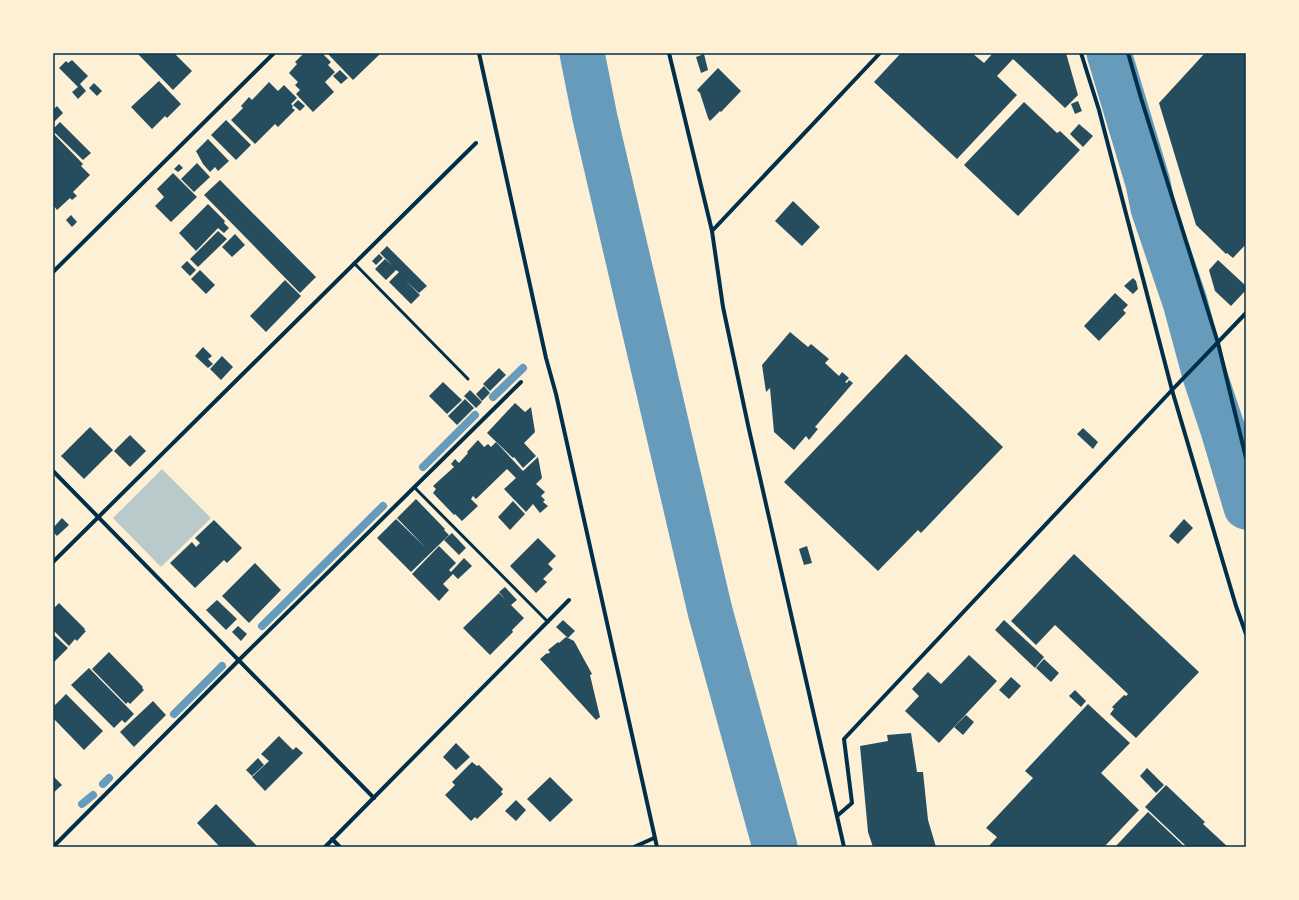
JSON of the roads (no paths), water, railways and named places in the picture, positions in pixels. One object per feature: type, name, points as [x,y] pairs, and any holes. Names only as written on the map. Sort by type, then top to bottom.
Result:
[{"type":"street","points":[[53,272],[274,53]]},
{"type":"street","points":[[479,53],[546,358],[556,394],[657,847]]},
{"type":"street","points":[[668,53],[712,230],[723,307],[844,847]]},
{"type":"street","points":[[712,230],[880,53]]},
{"type":"street","points":[[1081,53],[1099,110],[1172,389],[1236,606],[1246,634]]},
{"type":"street","points":[[1128,53],[1143,106],[1217,343],[1246,458]]},
{"type":"street","points":[[53,562],[476,143]]},
{"type":"street","points":[[837,816],[852,803],[844,739],[1172,389],[1246,313]]},
{"type":"street","points":[[53,847],[239,660],[521,382]]},
{"type":"street","points":[[53,471],[374,798]]},
{"type":"street","points":[[325,847],[569,600]]},
{"type":"street","points":[[634,847],[654,838]]},
{"type":"street","points":[[332,840],[340,847]]},
{"type":"lane","points":[[354,263],[468,379]]},
{"type":"lane","points":[[414,487],[548,622]]},
{"type":"waterway","points":[[582,53],[595,118],[710,611],[775,847]]},
{"type":"waterway","points":[[1109,53],[1148,183],[1153,208],[1185,302],[1205,376],[1246,507]]},
{"type":"waterway","points":[[493,397],[523,368]]},
{"type":"waterway","points":[[423,467],[475,415]]},
{"type":"waterway","points":[[262,626],[383,506]]},
{"type":"waterway","points":[[174,714],[222,666]]},
{"type":"waterway","points":[[103,784],[109,778]]},
{"type":"waterway","points":[[82,804],[93,795]]}]
